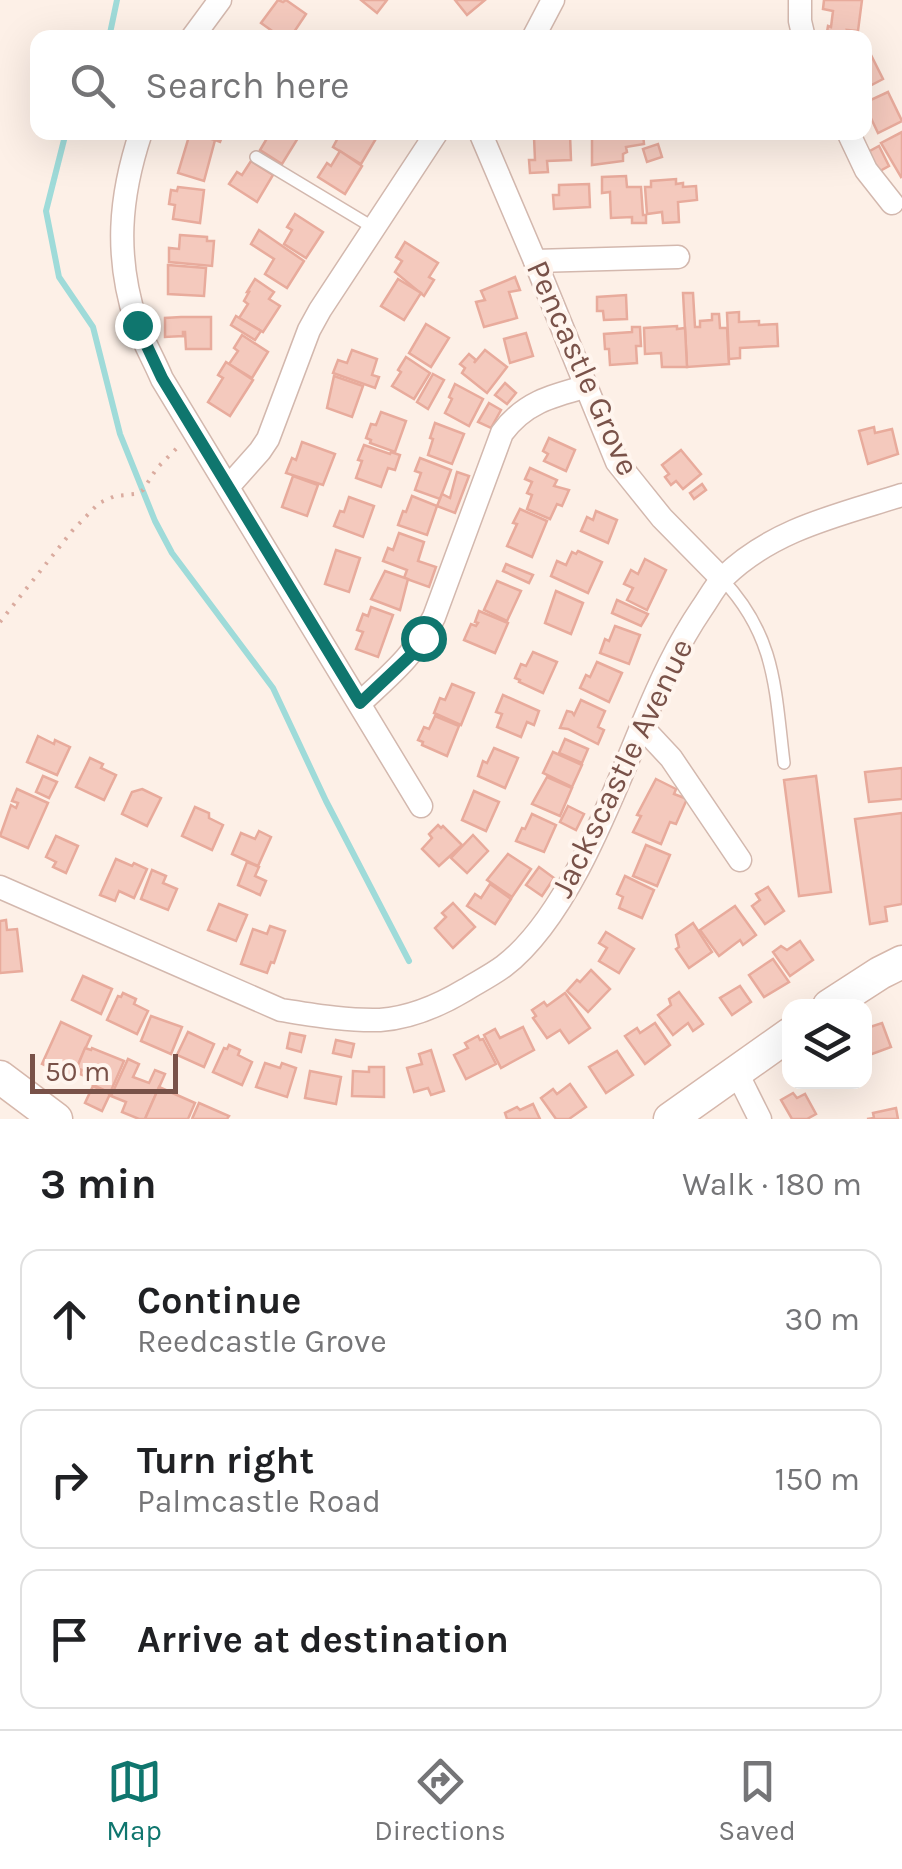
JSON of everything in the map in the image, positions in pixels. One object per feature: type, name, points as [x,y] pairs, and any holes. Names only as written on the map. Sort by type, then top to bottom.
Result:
[{"type":"street","points":[[198,30],[220,0]]},
{"type":"street","points":[[537,30],[553,0]]},
{"type":"street","points":[[800,0],[802,30]]},
{"type":"street","points":[[138,140],[129,168],[121,224],[124,272],[137,325],[162,378],[421,806]]},
{"type":"street","points":[[228,487],[268,439],[309,330],[432,140]]},
{"type":"street","name":"Pencastle Grove","points":[[484,140],[617,462],[662,518],[722,579]]},
{"type":"street","points":[[852,140],[866,170],[892,203]]},
{"type":"street","points":[[536,260],[678,256]]},
{"type":"street","points":[[360,703],[410,656],[423,638],[502,433],[512,420],[542,398],[585,387]]},
{"type":"street","name":"Jackscastle Avenue","points":[[0,887],[281,1010],[382,1020],[449,1000],[505,965],[538,931],[564,895],[610,801],[663,674],[681,639],[722,579],[756,552],[795,529],[902,495]]},
{"type":"street","points":[[642,726],[670,758],[740,860]]},
{"type":"street","points":[[840,999],[902,962]]},
{"type":"street","points":[[670,1119],[782,1039]]},
{"type":"street","points":[[736,1071],[760,1119]]},
{"type":"street","points":[[0,1077],[56,1119]]},
{"type":"lane","points":[[256,157],[374,228]]},
{"type":"lane","points":[[722,579],[751,613],[770,659],[784,762]]},
{"type":"path","points":[[0,622],[99,503],[143,490],[157,468],[195,432]]},
{"type":"building","points":[[278,0],[286,0],[306,14],[295,30],[271,30],[261,23]]},
{"type":"building","points":[[361,0],[387,0],[377,13]]},
{"type":"building","points":[[455,0],[485,0],[467,15]]},
{"type":"building","points":[[824,0],[862,0],[858,30],[827,30],[833,11],[823,9]]},
{"type":"building","points":[[872,57],[883,79],[872,85]]},
{"type":"building","points":[[888,92],[902,121],[878,133],[872,120],[872,99]]},
{"type":"building","points":[[902,132],[902,176],[901,177],[881,143]]},
{"type":"building","points":[[188,140],[215,140],[204,181],[178,173]]},
{"type":"building","points":[[266,140],[297,140],[282,164],[260,150]]},
{"type":"building","points":[[337,140],[375,140],[361,164],[333,147]]},
{"type":"building","points":[[534,140],[570,140],[571,160],[547,161],[548,172],[530,173],[529,160],[535,160]]},
{"type":"building","points":[[592,140],[644,140],[644,144],[626,147],[623,161],[592,165]]},
{"type":"building","points":[[658,144],[662,157],[647,162],[643,149]]},
{"type":"building","points":[[879,146],[889,166],[878,172],[868,152]]},
{"type":"building","points":[[340,151],[362,166],[345,194],[318,177]]},
{"type":"building","points":[[251,161],[273,175],[257,202],[229,184],[237,172],[242,175]]},
{"type":"building","points":[[626,176],[627,187],[641,187],[646,223],[632,223],[632,217],[611,218],[610,192],[602,193],[602,177]]},
{"type":"building","points":[[676,179],[676,184],[683,183],[683,187],[696,186],[697,200],[678,202],[679,222],[663,223],[662,212],[647,214],[645,187],[651,187],[651,181]]},
{"type":"building","points":[[589,184],[590,207],[554,209],[553,195],[559,195],[559,185]]},
{"type":"building","points":[[178,187],[204,190],[200,223],[173,219],[171,190],[177,191]]},
{"type":"building","points":[[295,214],[323,232],[306,258],[284,244],[292,230],[287,227]]},
{"type":"building","points":[[259,230],[304,261],[287,288],[265,274],[274,259],[251,244]]},
{"type":"building","points":[[180,235],[214,241],[212,266],[169,262],[169,248],[179,249]]},
{"type":"building","points":[[405,242],[438,263],[424,296],[395,272],[402,261],[396,257]]},
{"type":"building","points":[[168,265],[206,268],[204,296],[168,294]]},
{"type":"building","points":[[515,277],[520,290],[509,292],[517,318],[484,327],[476,302],[485,300],[481,291]]},
{"type":"building","points":[[255,279],[274,292],[269,299],[280,306],[263,332],[239,318],[248,304],[244,301]]},
{"type":"building","points":[[398,279],[421,293],[404,320],[381,306]]},
{"type":"building","points":[[683,293],[693,293],[695,327],[700,327],[700,321],[712,320],[712,314],[719,314],[720,328],[727,328],[729,364],[687,367]]},
{"type":"building","points":[[626,295],[627,319],[604,320],[603,311],[597,311],[597,297]]},
{"type":"building","points":[[739,312],[739,322],[777,324],[778,346],[740,348],[740,358],[729,359],[727,313]]},
{"type":"building","points":[[236,316],[261,331],[255,340],[231,325]]},
{"type":"building","points":[[211,317],[211,349],[186,349],[185,332],[183,336],[165,337],[165,318]]},
{"type":"building","points":[[426,324],[449,338],[431,367],[409,353]]},
{"type":"building","points":[[632,327],[640,327],[637,363],[610,365],[604,334],[632,332]]},
{"type":"building","points":[[644,328],[685,328],[687,367],[662,367],[661,353],[645,354]]},
{"type":"building","points":[[526,333],[533,356],[510,363],[504,339]]},
{"type":"building","points":[[242,335],[268,352],[252,378],[229,364]]},
{"type":"building","points":[[352,350],[377,359],[372,375],[379,377],[375,388],[333,373],[338,360],[347,363]]},
{"type":"building","points":[[485,350],[507,367],[487,393],[462,373],[465,368],[460,364],[469,354],[476,360],[474,363]]},
{"type":"building","points":[[406,357],[430,373],[414,399],[392,386]]},
{"type":"building","points":[[226,362],[253,380],[230,416],[208,402],[223,378],[218,375]]},
{"type":"building","points":[[433,374],[444,380],[428,409],[417,402]]},
{"type":"building","points":[[334,376],[363,386],[352,417],[327,408]]},
{"type":"building","points":[[505,383],[516,393],[507,404],[495,395]]},
{"type":"building","points":[[455,384],[483,399],[469,426],[445,413]]},
{"type":"building","points":[[489,403],[501,410],[491,428],[478,422]]},
{"type":"building","points":[[381,412],[406,421],[395,452],[366,438]]},
{"type":"building","points":[[435,423],[464,434],[452,464],[428,455]]},
{"type":"building","points":[[874,427],[875,433],[892,429],[898,454],[868,464],[859,431]]},
{"type":"building","points":[[549,438],[575,450],[566,471],[544,461],[548,454],[543,451]]},
{"type":"building","points":[[302,442],[335,454],[323,485],[286,473]]},
{"type":"building","points":[[364,445],[400,455],[395,470],[388,468],[381,487],[356,478]]},
{"type":"building","points":[[681,450],[701,474],[683,489],[676,481],[671,485],[662,465]]},
{"type":"building","points":[[420,458],[451,470],[440,499],[415,490],[421,473],[415,471]]},
{"type":"building","points":[[530,468],[557,480],[554,486],[569,490],[550,519],[527,509],[532,482],[525,479]]},
{"type":"building","points":[[457,472],[469,476],[455,513],[437,506],[442,494],[450,498]]},
{"type":"building","points":[[293,476],[318,485],[307,516],[282,507]]},
{"type":"building","points":[[702,484],[706,490],[694,499],[690,493]]},
{"type":"building","points":[[412,496],[437,506],[427,535],[398,525]]},
{"type":"building","points":[[349,497],[374,506],[363,537],[334,526]]},
{"type":"building","points":[[520,509],[547,521],[532,557],[507,546]]},
{"type":"building","points":[[596,511],[617,520],[608,543],[581,531],[587,517],[593,520]]},
{"type":"building","points":[[399,533],[424,542],[418,561],[436,567],[429,587],[404,578],[407,570],[383,561],[388,548],[393,550]]},
{"type":"building","points":[[336,550],[360,558],[349,592],[325,584]]},
{"type":"building","points":[[572,552],[602,562],[588,593],[551,576],[557,561],[566,565]]},
{"type":"building","points":[[645,559],[666,570],[647,610],[627,600],[633,588],[624,584],[631,570],[638,574]]},
{"type":"building","points":[[506,564],[533,575],[529,583],[503,571]]},
{"type":"building","points":[[385,571],[408,579],[400,610],[371,599]]},
{"type":"building","points":[[497,581],[521,591],[507,621],[484,610]]},
{"type":"building","points":[[556,591],[583,603],[571,634],[545,623]]},
{"type":"building","points":[[617,600],[648,614],[641,626],[612,613]]},
{"type":"building","points":[[371,607],[393,615],[378,657],[356,649],[363,632],[357,630],[363,614],[368,616]]},
{"type":"building","points":[[479,611],[508,623],[495,653],[464,640],[471,624],[478,623],[475,622]]},
{"type":"building","points":[[615,626],[640,635],[629,664],[600,653]]},
{"type":"building","points":[[533,652],[557,662],[543,693],[515,678],[521,664],[526,666]]},
{"type":"building","points":[[597,662],[622,673],[609,702],[580,688]]},
{"type":"building","points":[[452,684],[474,693],[461,725],[434,713]]},
{"type":"building","points":[[503,695],[539,711],[534,725],[527,722],[521,737],[497,727],[502,714],[496,712]]},
{"type":"building","points":[[581,700],[605,711],[598,727],[604,730],[598,744],[560,728],[567,711],[574,715]]},
{"type":"building","points":[[435,716],[459,726],[447,756],[418,740]]},
{"type":"building","points":[[38,736],[70,747],[57,775],[27,762]]},
{"type":"building","points":[[565,739],[588,749],[582,763],[559,753]]},
{"type":"building","points":[[494,748],[518,758],[505,788],[478,776],[483,761],[487,763]]},
{"type":"building","points":[[553,752],[582,765],[572,787],[543,773]]},
{"type":"building","points":[[90,758],[116,775],[104,800],[76,787]]},
{"type":"building","points":[[902,768],[902,799],[869,802],[865,772]]},
{"type":"building","points":[[43,776],[57,782],[49,798],[36,792]]},
{"type":"building","points":[[816,776],[831,892],[799,896],[784,780]]},
{"type":"building","points":[[547,777],[572,788],[560,816],[532,804]]},
{"type":"building","points":[[656,779],[687,799],[676,824],[670,822],[661,844],[633,832],[641,816],[637,815]]},
{"type":"building","points":[[17,789],[48,803],[28,848],[0,836],[11,805],[16,808],[18,803],[12,801]]},
{"type":"building","points":[[142,789],[161,798],[147,826],[122,814],[132,792]]},
{"type":"building","points":[[474,791],[499,802],[486,831],[462,820]]},
{"type":"building","points":[[568,806],[584,814],[576,830],[560,822]]},
{"type":"building","points":[[195,807],[223,825],[212,850],[182,836]]},
{"type":"building","points":[[902,813],[902,904],[885,907],[887,921],[870,924],[855,819]]},
{"type":"building","points":[[532,814],[556,825],[544,852],[516,841]]},
{"type":"building","points":[[438,825],[462,845],[439,866],[422,849]]},
{"type":"building","points":[[259,831],[271,837],[258,866],[232,854],[241,833],[255,839]]},
{"type":"building","points":[[473,835],[488,851],[467,873],[451,858]]},
{"type":"building","points":[[56,836],[78,846],[66,873],[53,867],[56,862],[46,857]]},
{"type":"building","points":[[646,845],[670,855],[657,886],[633,876]]},
{"type":"building","points":[[508,854],[531,869],[512,897],[487,880]]},
{"type":"building","points":[[116,859],[147,869],[134,898],[119,891],[115,901],[100,895]]},
{"type":"building","points":[[247,862],[259,867],[255,876],[266,881],[260,895],[238,885]]},
{"type":"building","points":[[539,867],[554,878],[542,896],[526,885]]},
{"type":"building","points":[[152,870],[166,876],[163,883],[177,889],[168,910],[141,899]]},
{"type":"building","points":[[625,876],[654,890],[642,918],[619,908],[623,897],[617,894]]},
{"type":"building","points":[[490,884],[511,899],[495,924],[467,906],[475,894],[481,898]]},
{"type":"building","points":[[768,887],[784,911],[765,924],[752,906],[760,900],[756,894]]},
{"type":"building","points":[[453,903],[475,927],[453,948],[435,928],[446,917],[442,913]]},
{"type":"building","points":[[219,904],[247,915],[236,941],[208,930]]},
{"type":"building","points":[[735,906],[756,935],[743,945],[740,940],[719,956],[700,930]]},
{"type":"building","points":[[6,920],[7,930],[17,929],[22,971],[0,973],[0,921]]},
{"type":"building","points":[[693,923],[712,952],[689,968],[676,949],[676,935]]},
{"type":"building","points":[[270,926],[285,931],[267,973],[241,964],[253,929],[267,934]]},
{"type":"building","points":[[606,932],[634,949],[619,973],[599,961],[607,948],[599,943]]},
{"type":"building","points":[[800,941],[813,960],[790,976],[773,952],[781,946],[787,950]]},
{"type":"building","points":[[773,959],[789,982],[764,997],[749,975]]},
{"type":"building","points":[[591,970],[610,989],[588,1012],[567,991]]},
{"type":"building","points":[[83,976],[112,989],[101,1014],[72,1000]]},
{"type":"building","points":[[740,986],[751,1002],[732,1015],[720,998]]},
{"type":"building","points":[[679,992],[703,1024],[693,1031],[688,1023],[673,1035],[658,1015]]},
{"type":"building","points":[[123,993],[148,1011],[137,1034],[107,1020]]},
{"type":"building","points":[[565,993],[590,1028],[569,1043],[560,1030],[547,1038],[532,1010],[544,1002],[547,1006]]},
{"type":"building","points":[[151,1016],[182,1027],[171,1054],[141,1041]]},
{"type":"building","points":[[61,1022],[91,1036],[72,1078],[42,1064]]},
{"type":"building","points":[[655,1023],[670,1045],[645,1064],[625,1036],[637,1028],[640,1033]]},
{"type":"building","points":[[882,1023],[891,1047],[872,1054],[872,1026]]},
{"type":"building","points":[[523,1027],[534,1050],[501,1068],[484,1035],[495,1029],[500,1038]]},
{"type":"building","points":[[188,1032],[214,1044],[204,1067],[177,1055]]},
{"type":"building","points":[[290,1033],[305,1036],[301,1052],[287,1048]]},
{"type":"building","points":[[478,1036],[496,1064],[466,1079],[454,1055],[468,1048],[465,1043]]},
{"type":"building","points":[[336,1040],[354,1044],[351,1057],[333,1053]]},
{"type":"building","points":[[229,1045],[252,1062],[242,1085],[213,1072]]},
{"type":"building","points":[[85,1048],[124,1061],[110,1093],[80,1074],[78,1065]]},
{"type":"building","points":[[431,1050],[444,1091],[431,1095],[428,1088],[414,1092],[407,1068],[422,1064],[419,1054]]},
{"type":"building","points":[[617,1051],[633,1075],[606,1093],[589,1067]]},
{"type":"building","points":[[128,1059],[139,1064],[133,1077],[149,1083],[155,1070],[165,1074],[145,1119],[122,1112],[126,1102],[111,1096]]},
{"type":"building","points":[[265,1063],[296,1068],[287,1097],[256,1087]]},
{"type":"building","points":[[369,1067],[384,1067],[384,1097],[352,1096],[353,1071],[369,1072]]},
{"type":"building","points":[[310,1071],[341,1077],[336,1104],[305,1098]]},
{"type":"building","points":[[570,1084],[586,1107],[569,1119],[556,1119],[541,1098],[553,1089],[557,1094]]},
{"type":"building","points":[[93,1086],[110,1094],[102,1111],[85,1103]]},
{"type":"building","points":[[159,1087],[195,1103],[188,1119],[145,1119]]},
{"type":"building","points":[[793,1093],[797,1098],[805,1094],[816,1114],[807,1119],[792,1119],[781,1100]]},
{"type":"building","points":[[199,1103],[229,1116],[192,1119]]},
{"type":"building","points":[[533,1104],[540,1119],[507,1119],[505,1113]]},
{"type":"building","points":[[896,1108],[898,1119],[867,1119],[874,1118],[873,1113]]},
{"type":"waterway","points":[[111,30],[117,0]]},
{"type":"waterway","points":[[64,140],[46,211],[59,277],[93,327],[120,434],[155,521],[172,553],[273,688],[409,961]]},
{"type":"route","points":[[137,325],[162,378],[360,703],[410,656],[423,638]]}]
